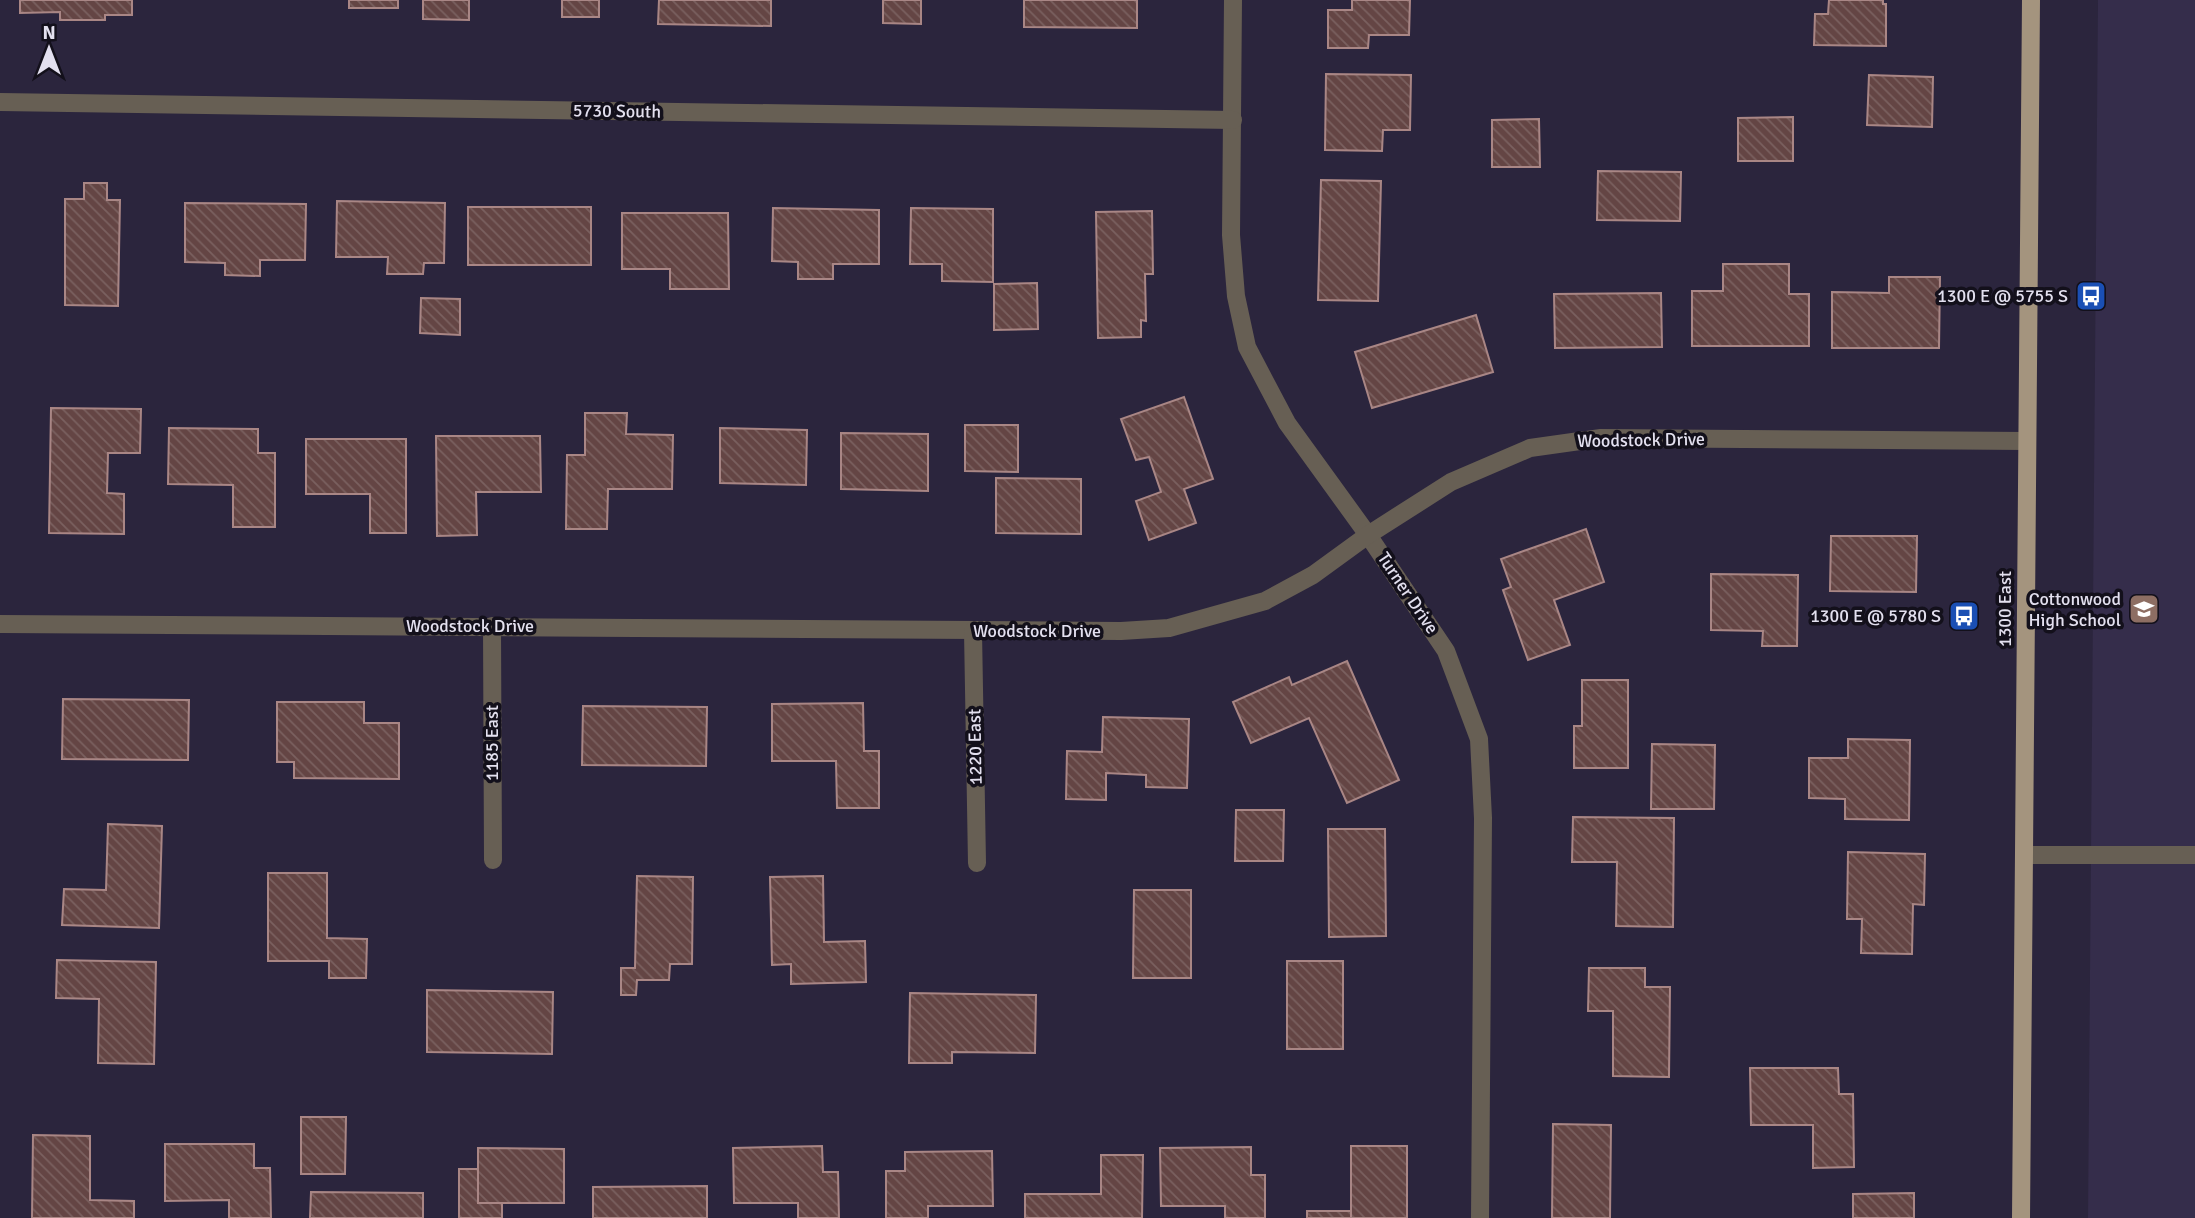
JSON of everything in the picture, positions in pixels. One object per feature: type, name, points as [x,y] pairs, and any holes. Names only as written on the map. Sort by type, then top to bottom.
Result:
[{"type":"main road","name":"1300 East","points":[[2021,1218],[2031,0]]},
{"type":"street","name":"Turner Drive","points":[[1233,0],[1231,235],[1236,296],[1247,347],[1287,423],[1368,534],[1446,651],[1479,739],[1483,818],[1480,1218]]},
{"type":"street","name":"5730 South","points":[[0,102],[1233,120]]},
{"type":"street","name":"Woodstock Drive","points":[[0,624],[973,631],[1121,631],[1169,628],[1265,601],[1313,575],[1368,534],[1451,482],[1530,448],[1601,438],[2027,441]]},
{"type":"street","name":"1185 East","points":[[492,626],[493,860]]},
{"type":"street","name":"1220 East","points":[[973,631],[977,863]]},
{"type":"street","points":[[2024,855],[2195,855]]},
{"type":"shaded area","name":"Cottonwood High School","points":[[2098,0],[2195,0],[2195,1218],[2088,1218]]},
{"type":"building","points":[[20,0],[132,0],[132,15],[105,15],[105,20],[60,20],[60,12],[20,13]]},
{"type":"building","points":[[349,0],[398,0],[398,8],[349,8]]},
{"type":"building","points":[[423,0],[469,0],[469,20],[423,19]]},
{"type":"building","points":[[562,0],[599,0],[599,17],[562,17]]},
{"type":"building","points":[[659,0],[771,0],[771,26],[658,24]]},
{"type":"building","points":[[883,0],[921,0],[921,24],[883,23]]},
{"type":"building","points":[[1024,0],[1137,0],[1137,28],[1024,27]]},
{"type":"building","points":[[1352,0],[1410,0],[1409,35],[1369,35],[1368,48],[1328,48],[1328,10],[1352,10]]},
{"type":"building","points":[[1829,0],[1883,0],[1883,4],[1886,4],[1886,46],[1814,45],[1815,14],[1828,14]]},
{"type":"building","points":[[1326,74],[1411,75],[1410,130],[1383,130],[1382,151],[1325,150]]},
{"type":"building","points":[[1869,75],[1933,77],[1932,127],[1867,125]]},
{"type":"building","points":[[1793,117],[1793,161],[1738,161],[1738,118]]},
{"type":"building","points":[[1539,119],[1540,167],[1492,167],[1492,120]]},
{"type":"building","points":[[1598,171],[1681,172],[1680,221],[1597,220]]},
{"type":"building","points":[[1321,180],[1381,181],[1378,301],[1318,300]]},
{"type":"building","points":[[84,183],[107,183],[107,200],[120,200],[118,306],[65,305],[65,199],[84,199]]},
{"type":"building","points":[[337,201],[445,203],[444,263],[424,263],[423,274],[387,274],[388,257],[336,257]]},
{"type":"building","points":[[185,203],[306,204],[305,260],[260,260],[260,276],[225,275],[225,263],[185,262]]},
{"type":"building","points":[[468,207],[591,207],[591,265],[468,265]]},
{"type":"building","points":[[773,208],[879,210],[879,264],[833,264],[833,279],[798,279],[798,262],[772,261]]},
{"type":"building","points":[[911,208],[993,209],[993,282],[942,281],[942,264],[910,264]]},
{"type":"building","points":[[1152,211],[1153,274],[1145,274],[1146,321],[1141,320],[1141,337],[1098,338],[1096,212]]},
{"type":"building","points":[[622,213],[728,213],[729,289],[670,289],[670,269],[622,269]]},
{"type":"building","points":[[1723,264],[1789,264],[1789,294],[1809,294],[1809,346],[1692,346],[1692,291],[1723,291]]},
{"type":"building","points":[[1889,277],[1940,277],[1939,348],[1832,348],[1832,292],[1889,293]]},
{"type":"building","points":[[1037,283],[1038,329],[994,330],[994,284]]},
{"type":"building","points":[[1661,293],[1662,347],[1555,348],[1554,294]]},
{"type":"building","points":[[421,298],[460,299],[460,335],[420,333]]},
{"type":"building","points":[[1476,315],[1493,372],[1372,408],[1355,352]]},
{"type":"building","points":[[1184,397],[1213,479],[1184,489],[1196,523],[1149,540],[1136,501],[1161,492],[1149,457],[1136,460],[1121,419]]},
{"type":"building","points":[[51,408],[141,409],[140,453],[108,453],[107,493],[124,494],[124,534],[49,533]]},
{"type":"building","points":[[585,413],[627,413],[626,434],[673,435],[672,489],[608,489],[607,529],[566,529],[567,455],[585,455]]},
{"type":"building","points":[[965,425],[1018,425],[1018,472],[965,471]]},
{"type":"building","points":[[169,428],[258,429],[258,453],[275,453],[275,527],[233,527],[233,485],[168,484]]},
{"type":"building","points":[[720,428],[807,430],[806,485],[720,483]]},
{"type":"building","points":[[841,433],[928,434],[928,491],[841,489]]},
{"type":"building","points":[[436,436],[540,436],[541,492],[476,492],[477,535],[437,536]]},
{"type":"building","points":[[306,439],[406,439],[406,533],[370,533],[370,494],[306,494]]},
{"type":"building","points":[[996,478],[1081,479],[1081,534],[996,533]]},
{"type":"building","points":[[1586,529],[1604,582],[1554,600],[1570,645],[1528,660],[1503,590],[1511,587],[1501,559]]},
{"type":"building","points":[[1831,536],[1917,536],[1916,592],[1830,591]]},
{"type":"building","points":[[1711,574],[1798,575],[1797,646],[1762,646],[1763,631],[1711,630]]},
{"type":"building","points":[[1347,661],[1399,780],[1347,803],[1309,718],[1251,743],[1233,702],[1289,677],[1292,685]]},
{"type":"building","points":[[1582,680],[1628,680],[1628,768],[1574,768],[1574,726],[1582,726]]},
{"type":"building","points":[[63,699],[189,700],[188,760],[62,759]]},
{"type":"building","points":[[277,702],[364,702],[364,723],[399,723],[399,779],[294,778],[294,762],[277,762]]},
{"type":"building","points":[[863,703],[864,751],[879,751],[879,808],[837,808],[836,761],[772,761],[772,704]]},
{"type":"building","points":[[583,706],[707,707],[706,766],[582,765]]},
{"type":"building","points":[[1103,717],[1189,719],[1187,788],[1146,787],[1146,775],[1106,773],[1106,800],[1066,799],[1067,751],[1102,752]]},
{"type":"building","points":[[1848,739],[1910,740],[1909,820],[1845,819],[1845,799],[1809,798],[1809,758],[1848,758]]},
{"type":"building","points":[[1652,744],[1715,745],[1714,809],[1651,809]]},
{"type":"building","points":[[1236,810],[1284,810],[1283,861],[1235,861]]},
{"type":"building","points":[[1573,817],[1674,818],[1673,927],[1616,926],[1617,862],[1572,862]]},
{"type":"building","points":[[108,824],[162,826],[159,928],[62,925],[64,889],[106,890]]},
{"type":"building","points":[[1328,829],[1385,829],[1386,936],[1329,937]]},
{"type":"building","points":[[1848,852],[1925,854],[1924,905],[1913,904],[1912,954],[1861,953],[1862,919],[1847,919]]},
{"type":"building","points":[[268,873],[327,873],[327,938],[367,939],[366,978],[329,978],[329,961],[268,961]]},
{"type":"building","points":[[637,876],[693,877],[692,964],[670,964],[669,980],[637,980],[636,995],[621,995],[621,968],[635,968]]},
{"type":"building","points":[[823,876],[824,942],[865,941],[866,982],[791,984],[791,964],[772,965],[770,877]]},
{"type":"building","points":[[1134,890],[1191,890],[1191,978],[1133,978]]},
{"type":"building","points":[[57,960],[156,962],[154,1064],[98,1063],[99,999],[56,998]]},
{"type":"building","points":[[1287,961],[1343,961],[1343,1049],[1287,1049]]},
{"type":"building","points":[[1589,968],[1645,968],[1645,987],[1670,987],[1669,1077],[1613,1076],[1613,1011],[1588,1011]]},
{"type":"building","points":[[427,990],[553,992],[552,1054],[427,1052]]},
{"type":"building","points":[[910,993],[1036,995],[1035,1053],[952,1052],[952,1063],[909,1063]]},
{"type":"building","points":[[1750,1068],[1838,1068],[1839,1094],[1853,1094],[1854,1167],[1813,1168],[1813,1125],[1751,1125]]},
{"type":"building","points":[[301,1117],[346,1117],[345,1174],[301,1174]]},
{"type":"building","points":[[1553,1124],[1611,1125],[1610,1218],[1552,1218]]},
{"type":"building","points":[[33,1135],[90,1136],[90,1200],[134,1201],[134,1218],[32,1218]]},
{"type":"building","points":[[165,1144],[254,1144],[254,1168],[270,1168],[271,1218],[229,1218],[229,1200],[165,1201]]},
{"type":"building","points":[[822,1146],[823,1172],[838,1172],[839,1218],[798,1218],[798,1203],[734,1203],[733,1148]]},
{"type":"building","points":[[1351,1146],[1407,1146],[1407,1218],[1351,1218]]},
{"type":"building","points":[[1251,1147],[1251,1175],[1265,1175],[1265,1218],[1225,1218],[1225,1206],[1161,1206],[1160,1148]]},
{"type":"building","points":[[478,1148],[564,1149],[564,1203],[478,1203]]},
{"type":"building","points":[[992,1151],[993,1206],[928,1206],[928,1218],[886,1218],[886,1171],[905,1171],[905,1152]]},
{"type":"building","points":[[1101,1155],[1143,1155],[1142,1218],[1025,1218],[1025,1194],[1101,1194]]},
{"type":"building","points":[[459,1169],[478,1169],[478,1203],[502,1203],[502,1218],[459,1218]]},
{"type":"building","points":[[707,1186],[707,1218],[593,1218],[593,1187]]},
{"type":"building","points":[[311,1192],[423,1193],[423,1218],[310,1218]]},
{"type":"building","points":[[1914,1193],[1914,1218],[1853,1218],[1853,1194]]},
{"type":"building","points":[[1307,1211],[1351,1211],[1351,1218],[1307,1218]]},
{"type":"place","name":"1300 E @ 5755 S","points":[[2091,296]]},
{"type":"place","name":"Cottonwood High School","points":[[2144,609]]},
{"type":"place","name":"1300 E @ 5780 S","points":[[1964,616]]}]
